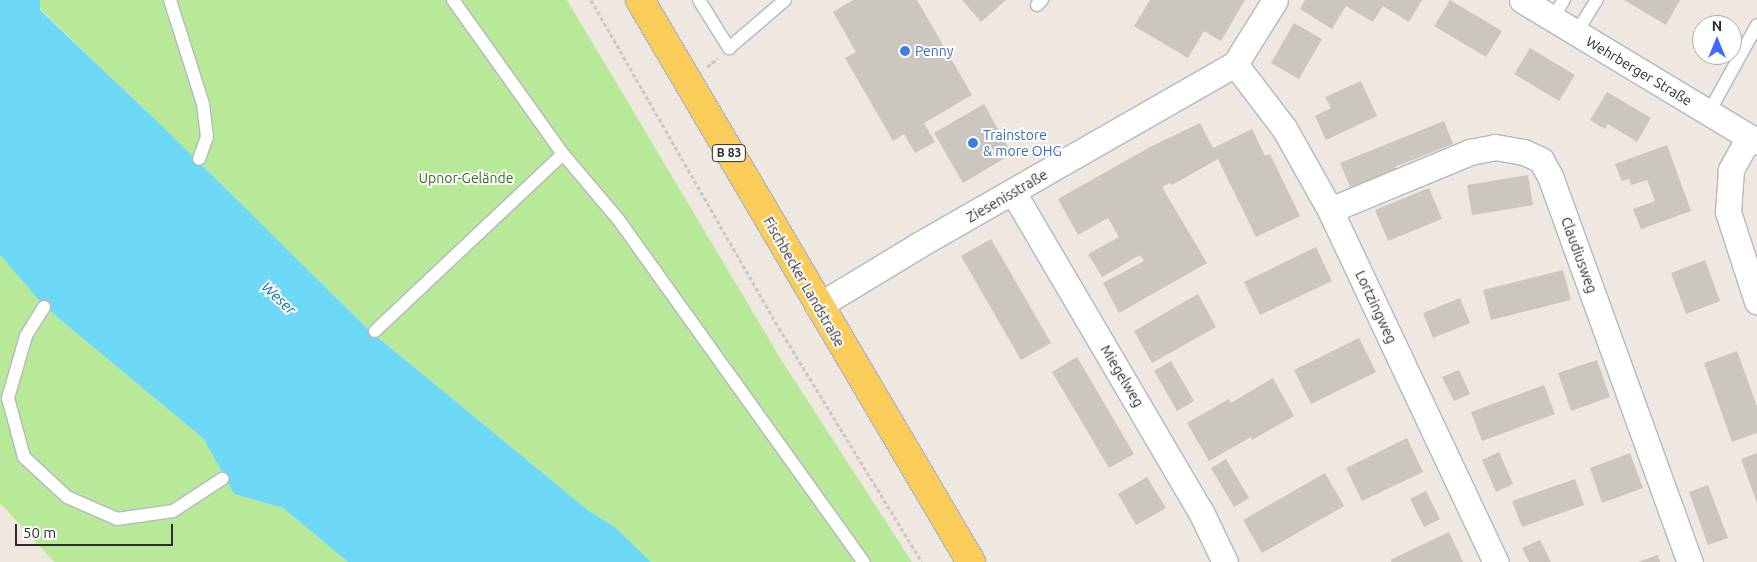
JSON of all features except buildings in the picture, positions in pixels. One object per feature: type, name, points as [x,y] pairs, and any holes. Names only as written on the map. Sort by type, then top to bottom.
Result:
[{"type":"main road","name":"Fischbecker Landstraße","points":[[640,0],[970,562]]},
{"type":"street","name":"Ziesenisstraße","points":[[818,306],[917,246],[1235,64],[1275,0]]},
{"type":"street","name":"Wehrberger Straße","points":[[1522,0],[1558,9],[1576,33],[1753,139]]},
{"type":"street","name":"Lortzingweg","points":[[1235,64],[1284,128],[1330,210],[1496,562]]},
{"type":"street","points":[[1753,139],[1731,170],[1728,212],[1757,301]]},
{"type":"street","name":"Claudiusweg","points":[[1330,210],[1470,152],[1495,148],[1524,152],[1542,160],[1550,176],[1690,562]]},
{"type":"street","name":"Miegelweg","points":[[1013,192],[1178,472],[1216,541],[1225,562]]},
{"type":"lane","points":[[170,0],[203,104],[207,137],[199,159]]},
{"type":"lane","points":[[453,0],[562,154],[618,219],[864,562]]},
{"type":"lane","points":[[699,0],[729,48],[785,0]]},
{"type":"lane","points":[[1576,33],[1597,0]]},
{"type":"lane","points":[[1709,112],[1757,25]]},
{"type":"lane","points":[[375,331],[562,154]]},
{"type":"lane","points":[[44,306],[26,336],[8,398],[24,457],[67,498],[117,519],[174,512],[222,478]]},
{"type":"path","points":[[591,0],[779,328],[922,562]]},
{"type":"green space","name":"Upnor-Gelände","points":[[40,0],[567,0],[782,361],[912,562],[651,562],[615,527],[589,511],[370,331],[159,123],[40,9]]},
{"type":"green space","points":[[0,255],[44,306],[205,439],[234,494],[283,508],[348,562],[54,562],[0,503]]},
{"type":"water","name":"Weser","points":[[0,0],[40,0],[40,10],[159,123],[370,331],[589,511],[615,527],[651,562],[348,562],[283,508],[234,494],[204,439],[44,306],[0,255]]},
{"type":"place","name":"Penny","points":[[905,51]]},
{"type":"place","name":"Trainstore & more OHG","points":[[973,143]]}]
